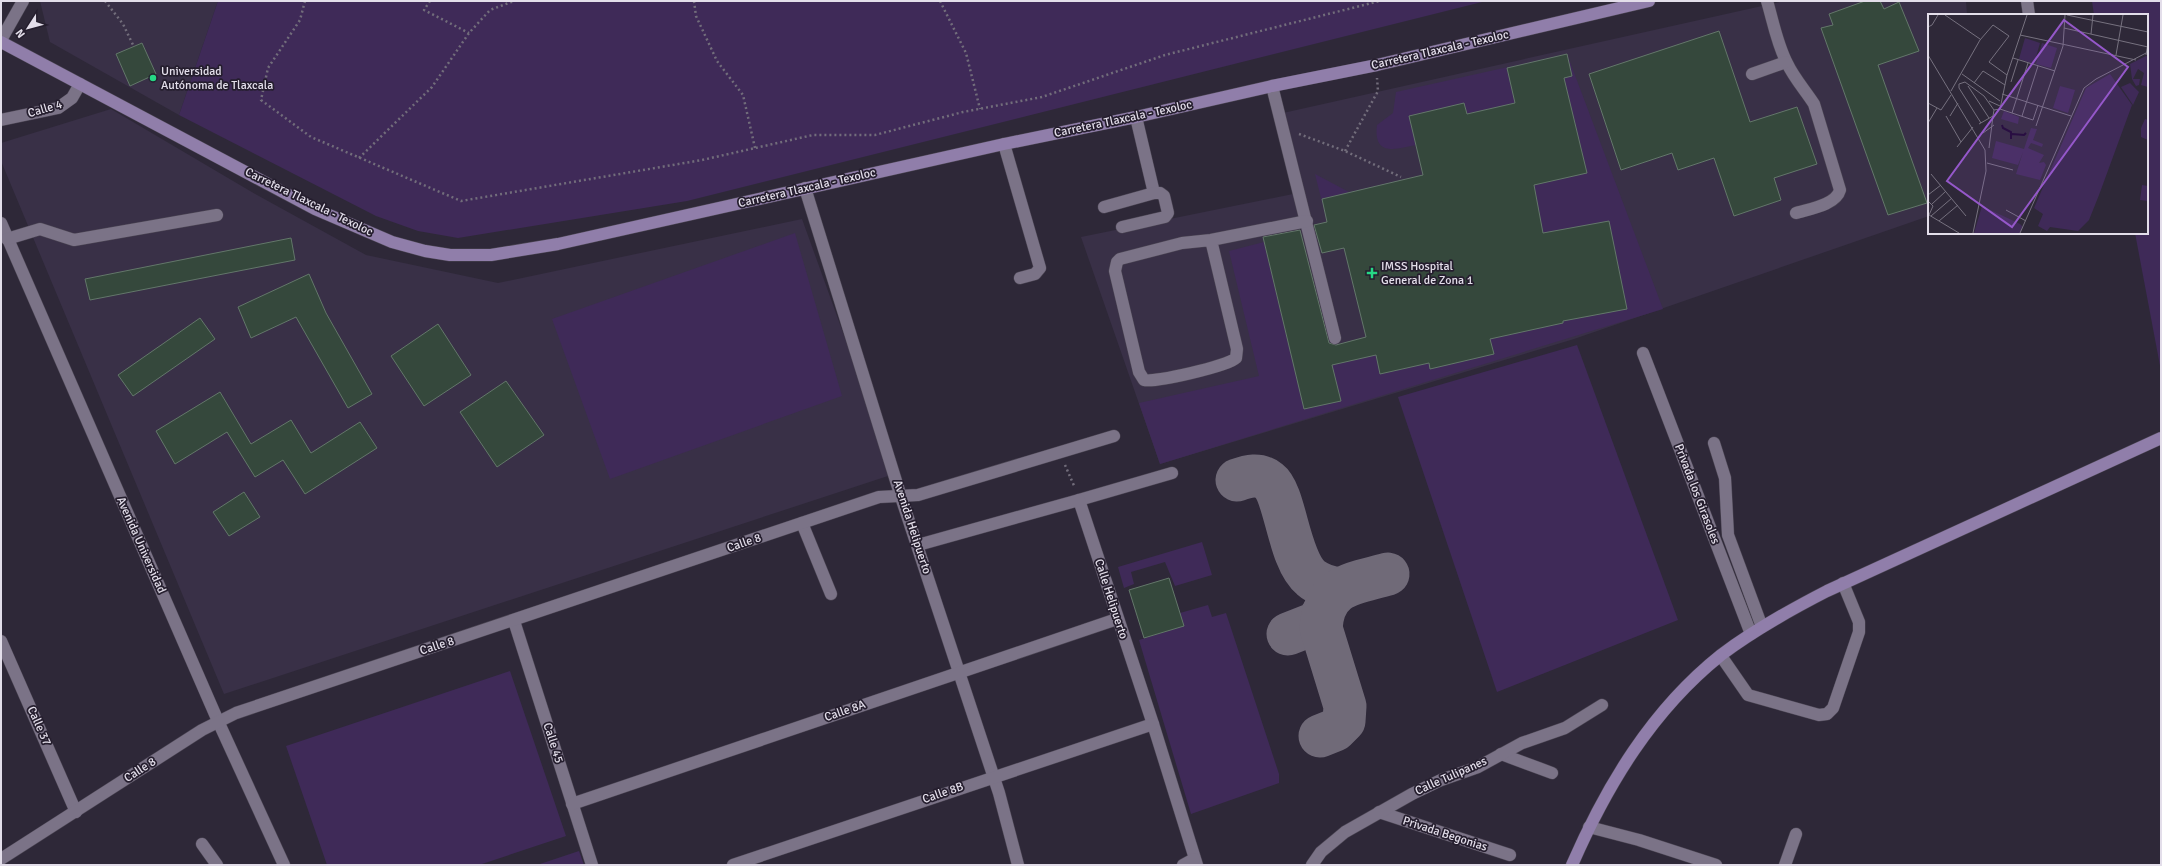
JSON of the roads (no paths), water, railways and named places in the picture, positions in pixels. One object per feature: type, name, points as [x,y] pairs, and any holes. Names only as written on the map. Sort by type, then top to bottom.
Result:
[{"type":"main road","name":"Carretera Tlaxcala - Texoloc","points":[[1,41],[315,209],[392,242],[425,251],[450,255],[491,255],[558,244],[1004,144],[1136,117],[1272,86],[1377,65],[1650,1]]},
{"type":"main road","points":[[1572,865],[1608,790],[1648,730],[1677,696],[1721,656],[1762,627],[1843,583],[2161,438]]},
{"type":"street","points":[[1,41],[23,1]]},
{"type":"street","points":[[1767,1],[1786,62],[1799,85],[1807,92],[1814,104],[1840,190],[1839,195],[1832,201],[1796,213]]},
{"type":"street","points":[[2027,1],[2029,14]]},
{"type":"street","points":[[1752,74],[1786,62]]},
{"type":"street","name":"Calle 4","points":[[1,120],[58,108],[72,98],[80,84]]},
{"type":"street","points":[[1272,86],[1307,221],[1335,338]]},
{"type":"street","points":[[1136,117],[1154,193]]},
{"type":"street","points":[[1004,144],[1040,268],[1035,274],[1020,278]]},
{"type":"street","name":"Avenida Helipuerto","points":[[805,188],[901,497],[994,776],[1018,865]]},
{"type":"street","points":[[1104,207],[1154,193],[1160,193],[1164,196],[1168,210],[1167,215],[1162,218],[1122,226]]},
{"type":"street","points":[[8,239],[40,229],[74,240],[217,215]]},
{"type":"street","points":[[1211,240],[1237,350],[1236,358],[1229,364],[1154,381],[1144,380],[1141,377],[1137,365],[1115,271],[1117,262],[1124,257],[1182,243],[1211,240],[1307,221]]},
{"type":"street","name":"Avenida Universidad","points":[[1,224],[218,721],[284,865]]},
{"type":"street","name":"Privada los Girasoles","points":[[1643,353],[1752,634]]},
{"type":"street","name":"Calle 8","points":[[1,859],[218,721],[879,497],[918,495],[1114,436]]},
{"type":"street","points":[[1714,443],[1725,478],[1728,535],[1762,627]]},
{"type":"street","points":[[918,545],[1172,473]]},
{"type":"street","name":"Calle Helipuerto","points":[[1079,500],[1117,619],[1153,724],[1196,862]]},
{"type":"street","points":[[802,523],[831,594]]},
{"type":"street","points":[[1721,656],[1748,695],[1819,715],[1827,714],[1833,708],[1859,632],[1859,622],[1843,583]]},
{"type":"street","name":"Calle 8A","points":[[572,804],[1117,619]]},
{"type":"street","name":"Calle 45","points":[[514,621],[592,865]]},
{"type":"street","name":"Calle 37","points":[[1,641],[76,812]]},
{"type":"street","name":"Calle Tulipanes","points":[[1312,865],[1331,842],[1379,812],[1429,786],[1478,767],[1522,743],[1565,728],[1602,705]]},
{"type":"street","name":"Calle 8B","points":[[733,865],[994,776],[1153,724]]},
{"type":"street","points":[[1500,754],[1552,773]]},
{"type":"street","name":"Privada Begonias","points":[[1379,812],[1510,855]]},
{"type":"street","points":[[1589,827],[1639,840],[1716,865]]},
{"type":"street","points":[[1785,865],[1796,834]]},
{"type":"street","points":[[202,844],[217,865]]},
{"type":"street","points":[[1183,865],[1196,862]]},
{"type":"place","name":"Universidad Autónoma de Tlaxcala","points":[[153,78]]},
{"type":"place","name":"IMSS Hospital General de Zona 1","points":[[1372,273]]}]
